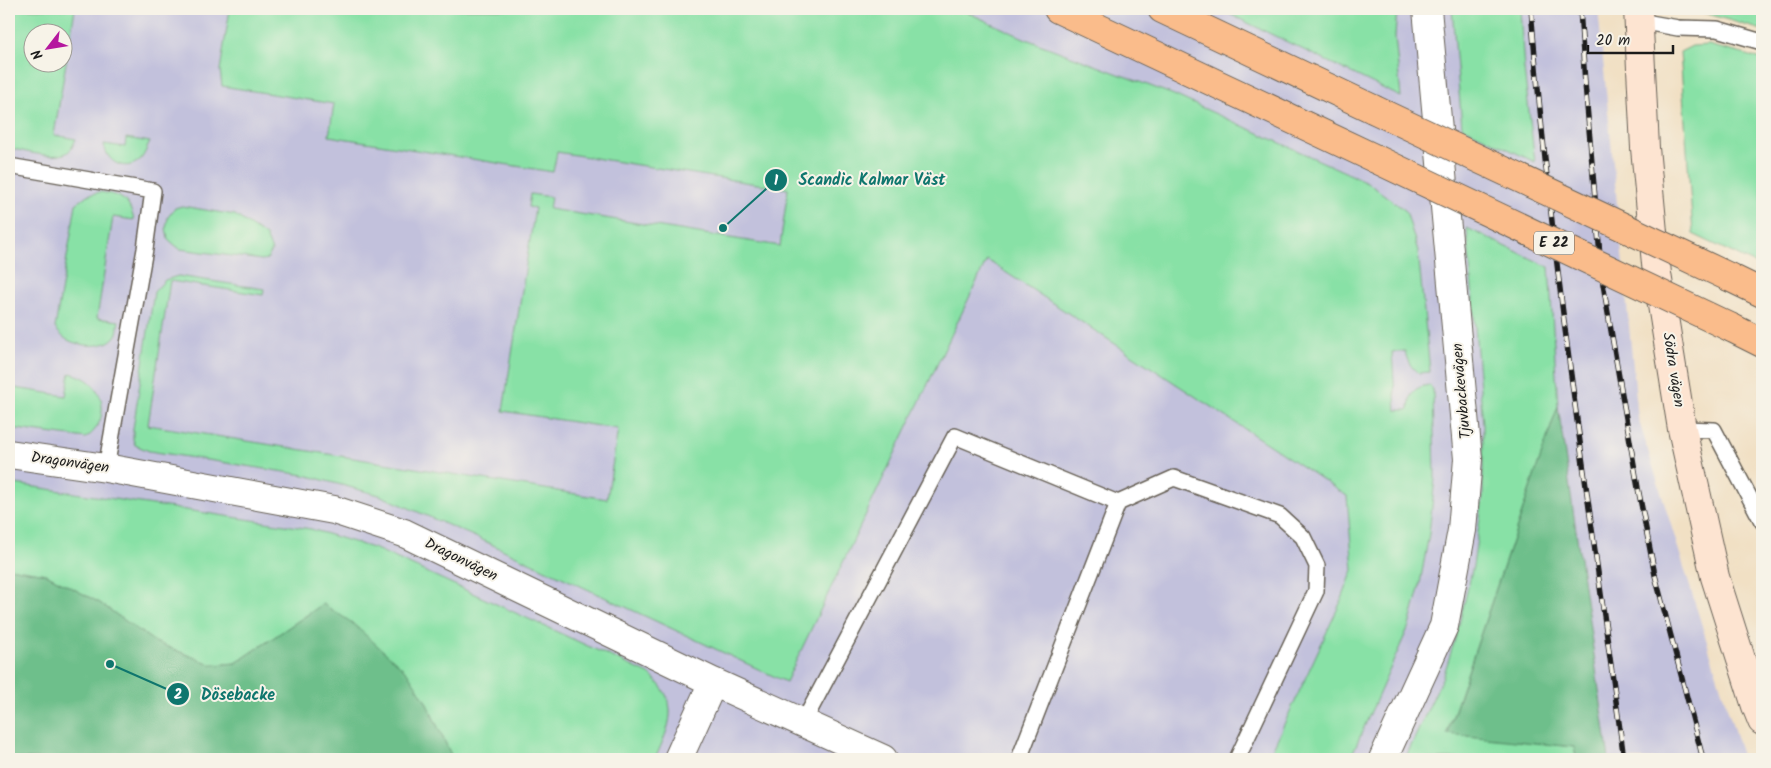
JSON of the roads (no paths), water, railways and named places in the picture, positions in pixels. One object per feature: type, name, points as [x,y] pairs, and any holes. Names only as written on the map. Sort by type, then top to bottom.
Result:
[{"type":"highway","name":"E 22","points":[[1058,9],[1762,343]]},
{"type":"highway","points":[[1162,9],[1762,293]]},
{"type":"main road","name":"Södra vägen","points":[[1638,15],[1645,148],[1658,274],[1682,429],[1715,577],[1762,721]]},
{"type":"street","name":"Tjuvbackevägen","points":[[1383,759],[1444,626],[1462,530],[1468,459],[1427,9]]},
{"type":"street","name":"Dragonvägen","points":[[9,454],[106,468],[334,510],[404,533],[713,682],[883,759]]},
{"type":"street","points":[[678,759],[713,682]]},
{"type":"lane","points":[[1638,15],[1678,28],[1717,29],[1762,42]]},
{"type":"lane","points":[[9,166],[153,191],[146,249],[106,468]]},
{"type":"lane","points":[[1682,429],[1714,430],[1762,522]]},
{"type":"lane","points":[[803,723],[956,436],[1118,503]]},
{"type":"lane","points":[[1019,759],[1118,503],[1174,478],[1280,516],[1303,537],[1317,566],[1316,591],[1237,759]]},
{"type":"railway","points":[[1531,9],[1539,103],[1560,291],[1624,759]]},
{"type":"railway","points":[[1580,9],[1602,278],[1655,575],[1703,759]]},
{"type":"place","name":"Scandic Kalmar Väst","points":[[723,228]]},
{"type":"place","name":"Dösebacke","points":[[110,664]]}]
